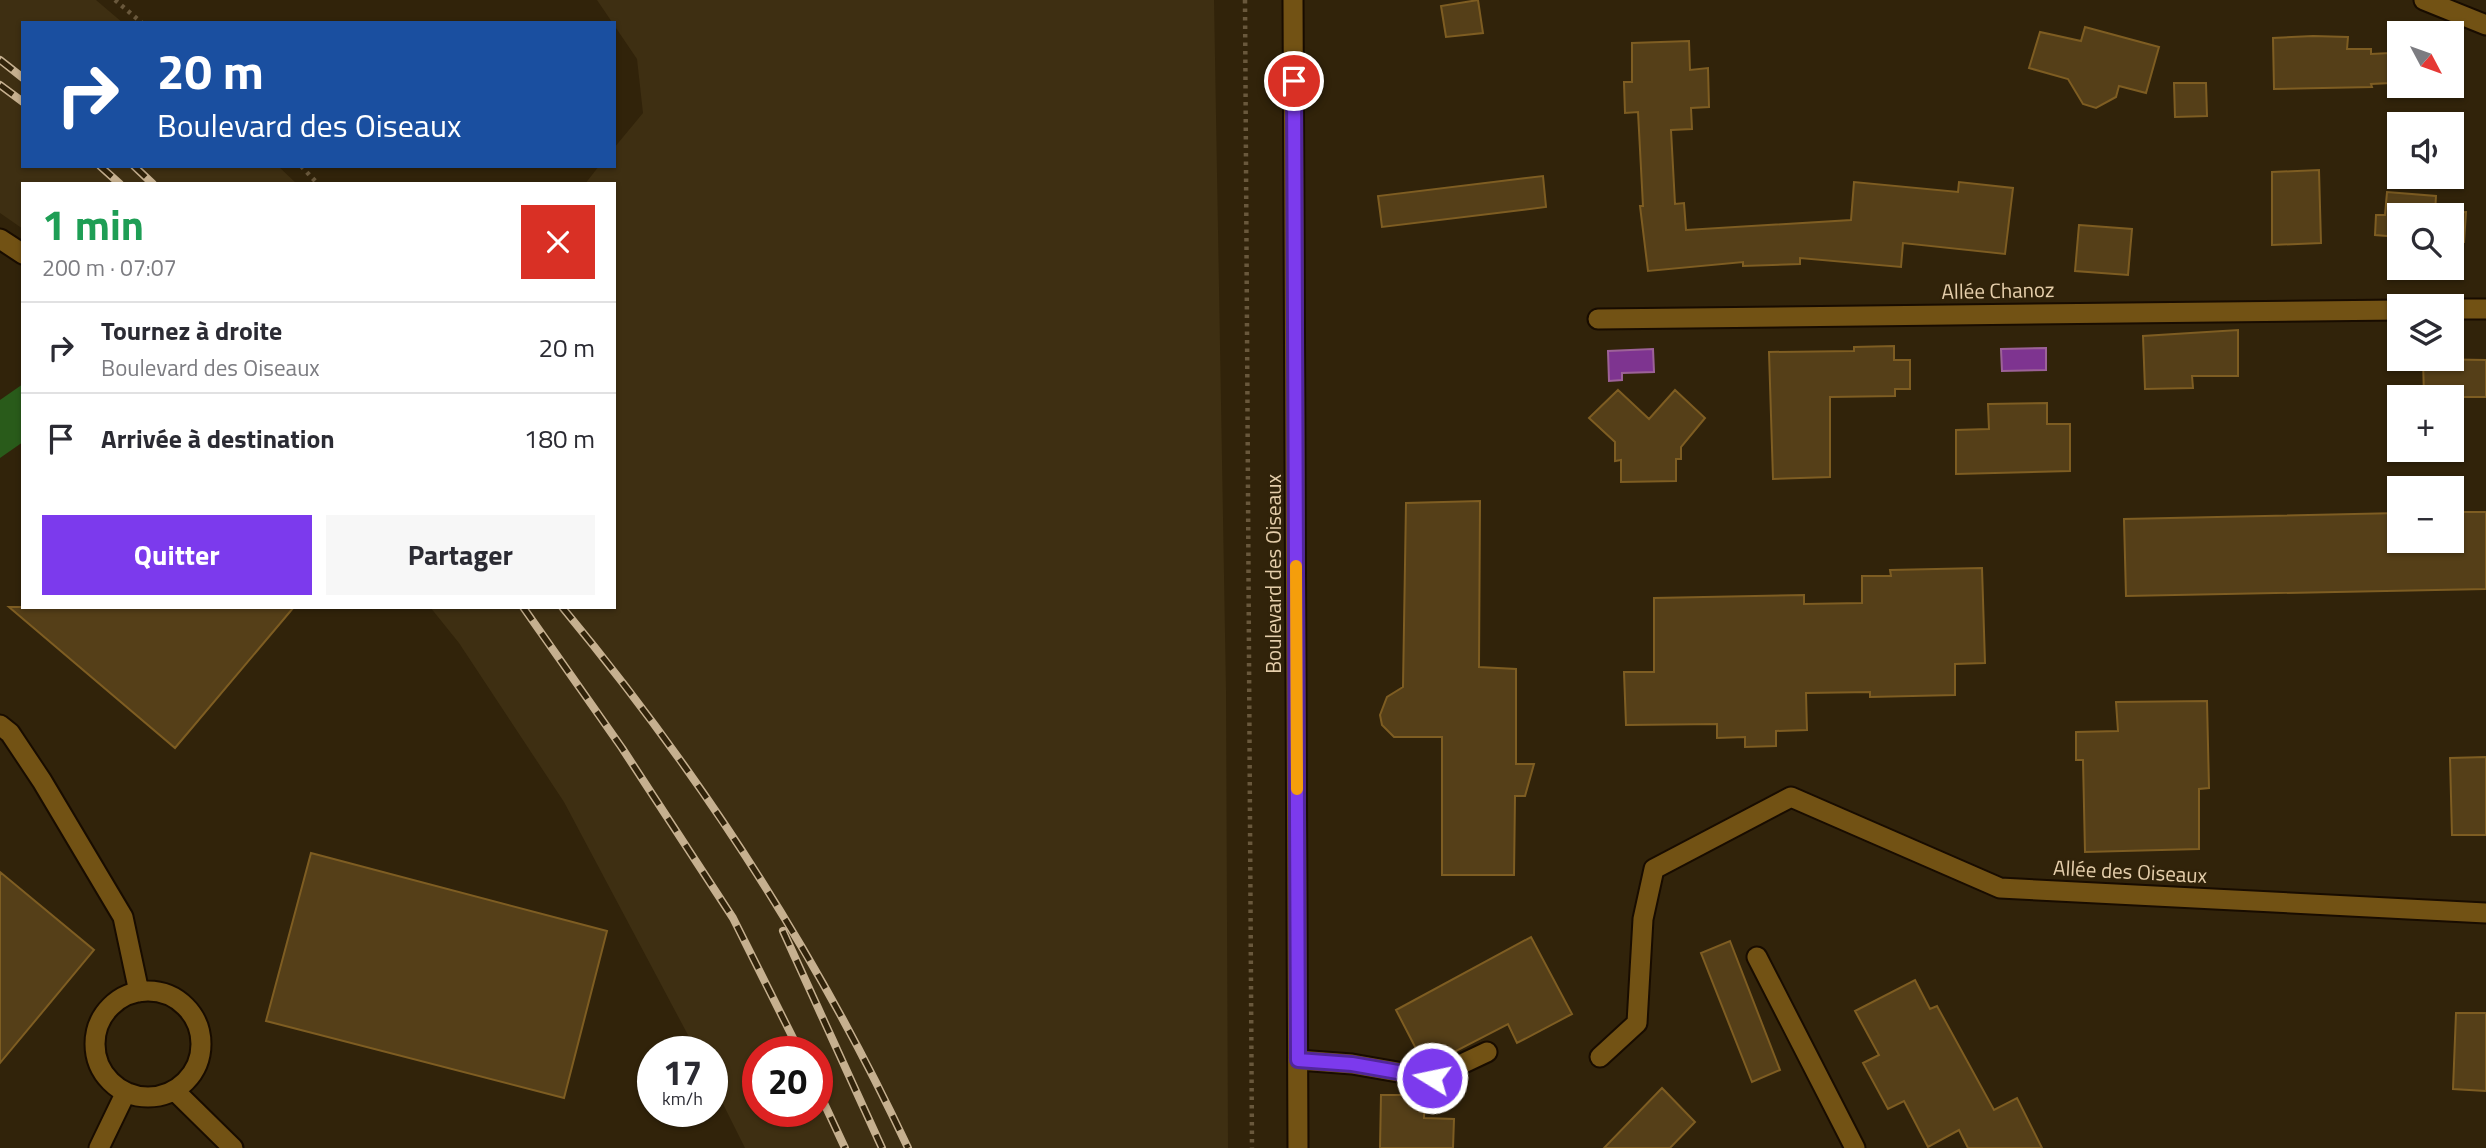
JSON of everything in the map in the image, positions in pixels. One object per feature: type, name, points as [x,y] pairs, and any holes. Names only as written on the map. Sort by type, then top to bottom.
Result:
[{"type":"street","name":"Boulevard des Oiseaux","points":[[1293,0],[1298,1148]]},
{"type":"street","points":[[2424,0],[2486,25]]},
{"type":"street","points":[[0,239],[21,253]]},
{"type":"street","points":[[2464,309],[2486,309]]},
{"type":"street","name":"Allée Chanoz","points":[[1598,319],[2387,310]]},
{"type":"street","points":[[0,725],[10,733],[42,781],[123,917],[139,992]]},
{"type":"street","name":"Allée des Oiseaux","points":[[1600,1057],[1637,1023],[1643,919],[1654,869],[1791,797],[2000,888],[2486,913]]},
{"type":"street","points":[[1757,957],[1855,1148]]},
{"type":"street","points":[[155,991],[171,996],[185,1005],[195,1018],[201,1034],[201,1050],[196,1066],[187,1080],[174,1090],[158,1096],[142,1097],[126,1092],[112,1083],[102,1069],[96,1054],[100,1021],[110,1007],[123,997],[155,991]]},
{"type":"street","points":[[1298,1060],[1352,1064],[1432,1078],[1486,1052]]},
{"type":"street","points":[[174,1090],[233,1148]]},
{"type":"street","points":[[99,1148],[126,1092]]},
{"type":"path","points":[[115,0],[140,21]]},
{"type":"path","points":[[1245,0],[1252,1148]]},
{"type":"path","points":[[303,168],[316,182]]},
{"type":"shaded area","points":[[0,0],[96,0],[121,21],[21,21],[21,168],[280,168],[295,182],[21,182],[21,228],[0,213]]},
{"type":"shaded area","points":[[597,0],[1214,0],[1226,690],[1228,1148],[745,1148],[728,1114],[728,1036],[688,1036],[564,802],[459,643],[432,609],[616,609],[616,182],[587,182],[597,168],[616,168],[616,146],[643,113],[637,59],[616,28],[616,21],[611,21]]},
{"type":"shaded area","points":[[2046,348],[2046,370],[2002,371],[2001,349]]},
{"type":"shaded area","points":[[1653,349],[1654,372],[1622,373],[1622,380],[1609,381],[1608,351]]},
{"type":"green space","points":[[21,385],[21,443],[0,458],[0,400]]},
{"type":"building","points":[[1478,0],[1483,33],[1446,37],[1441,6]]},
{"type":"building","points":[[2085,27],[2159,47],[2146,93],[2119,86],[2116,97],[2096,108],[2083,104],[2068,79],[2029,68],[2040,32],[2081,41]]},
{"type":"building","points":[[2348,37],[2347,49],[2371,49],[2371,54],[2387,53],[2387,83],[2371,84],[2372,87],[2274,89],[2273,38]]},
{"type":"building","points":[[1689,41],[1690,70],[1708,68],[1709,107],[1691,108],[1692,129],[1671,130],[1675,204],[1684,203],[1686,230],[1851,220],[1854,182],[1958,192],[1959,182],[2013,188],[2005,254],[1903,243],[1901,267],[1800,258],[1800,264],[1743,266],[1743,262],[1648,271],[1640,206],[1643,206],[1638,112],[1625,113],[1624,82],[1632,82],[1632,43]]},
{"type":"building","points":[[2174,83],[2206,83],[2207,116],[2175,117]]},
{"type":"building","points":[[2319,170],[2321,243],[2272,245],[2272,172]]},
{"type":"building","points":[[1543,176],[1546,207],[1382,227],[1378,196]]},
{"type":"building","points":[[2387,192],[2436,196],[2436,203],[2387,203],[2387,236],[2375,235],[2376,215],[2385,215]]},
{"type":"building","points":[[2079,225],[2132,229],[2128,275],[2075,271]]},
{"type":"building","points":[[2238,330],[2238,376],[2192,376],[2193,388],[2145,389],[2143,336]]},
{"type":"building","points":[[1894,346],[1894,360],[1910,360],[1910,389],[1895,389],[1895,396],[1830,397],[1830,477],[1773,479],[1769,352],[1854,351],[1854,347]]},
{"type":"building","points":[[2464,360],[2486,360],[2486,397],[2464,397],[2464,385],[2424,385],[2423,371],[2464,371]]},
{"type":"building","points":[[1618,390],[1649,419],[1675,390],[1705,418],[1681,447],[1681,459],[1676,459],[1676,481],[1621,482],[1621,460],[1615,461],[1615,442],[1589,418]]},
{"type":"building","points":[[2047,403],[2047,424],[2070,424],[2070,471],[1956,474],[1956,430],[1989,429],[1988,404]]},
{"type":"building","points":[[1480,501],[1479,667],[1516,669],[1516,764],[1534,764],[1525,796],[1515,796],[1514,875],[1442,875],[1442,737],[1394,737],[1382,725],[1380,715],[1387,697],[1403,687],[1406,503]]},
{"type":"building","points":[[2464,512],[2486,512],[2486,589],[2126,596],[2124,519],[2387,513],[2387,553],[2464,553]]},
{"type":"building","points":[[1982,568],[1985,663],[1955,664],[1955,695],[1870,697],[1870,692],[1806,693],[1807,730],[1776,731],[1776,746],[1745,747],[1745,737],[1717,738],[1717,724],[1626,725],[1624,672],[1654,672],[1654,598],[1804,595],[1804,604],[1862,603],[1862,576],[1891,576],[1890,570]]},
{"type":"building","points":[[9,607],[292,609],[175,748]]},
{"type":"building","points":[[2207,701],[2209,788],[2199,789],[2199,849],[2085,852],[2083,760],[2076,760],[2076,732],[2118,731],[2116,702]]},
{"type":"building","points":[[2486,757],[2486,835],[2452,835],[2450,758]]},
{"type":"building","points":[[311,853],[607,931],[564,1098],[266,1021]]},
{"type":"building","points":[[0,872],[94,950],[0,1063]]},
{"type":"building","points":[[1531,937],[1572,1014],[1517,1043],[1508,1024],[1429,1065],[1424,1064],[1396,1010]]},
{"type":"building","points":[[1730,941],[1780,1070],[1752,1082],[1701,953]]},
{"type":"building","points":[[1915,980],[1930,1009],[1937,1006],[1994,1110],[2017,1098],[2042,1148],[1968,1148],[1959,1130],[1928,1147],[1904,1101],[1888,1109],[1863,1063],[1879,1055],[1855,1011]]},
{"type":"building","points":[[2456,1013],[2486,1013],[2486,1091],[2453,1089]]},
{"type":"building","points":[[1662,1088],[1695,1122],[1670,1148],[1604,1148]]},
{"type":"building","points":[[1381,1095],[1425,1095],[1424,1118],[1454,1119],[1453,1148],[1380,1148]]},
{"type":"railway","points":[[0,60],[21,76]]},
{"type":"railway","points":[[0,85],[21,101]]},
{"type":"railway","points":[[102,168],[118,182]]},
{"type":"railway","points":[[136,168],[151,182]]},
{"type":"railway","points":[[524,609],[622,748],[733,918],[792,1036]]},
{"type":"railway","points":[[564,609],[661,734],[752,867],[835,1005],[908,1148]]},
{"type":"railway","points":[[783,931],[882,1148]]},
{"type":"railway","points":[[833,1122],[845,1148]]},
{"type":"slow traffic","points":[[1296,566],[1297,789]]},
{"type":"route","points":[[1294,81],[1298,1060],[1352,1064],[1432,1078]]}]
